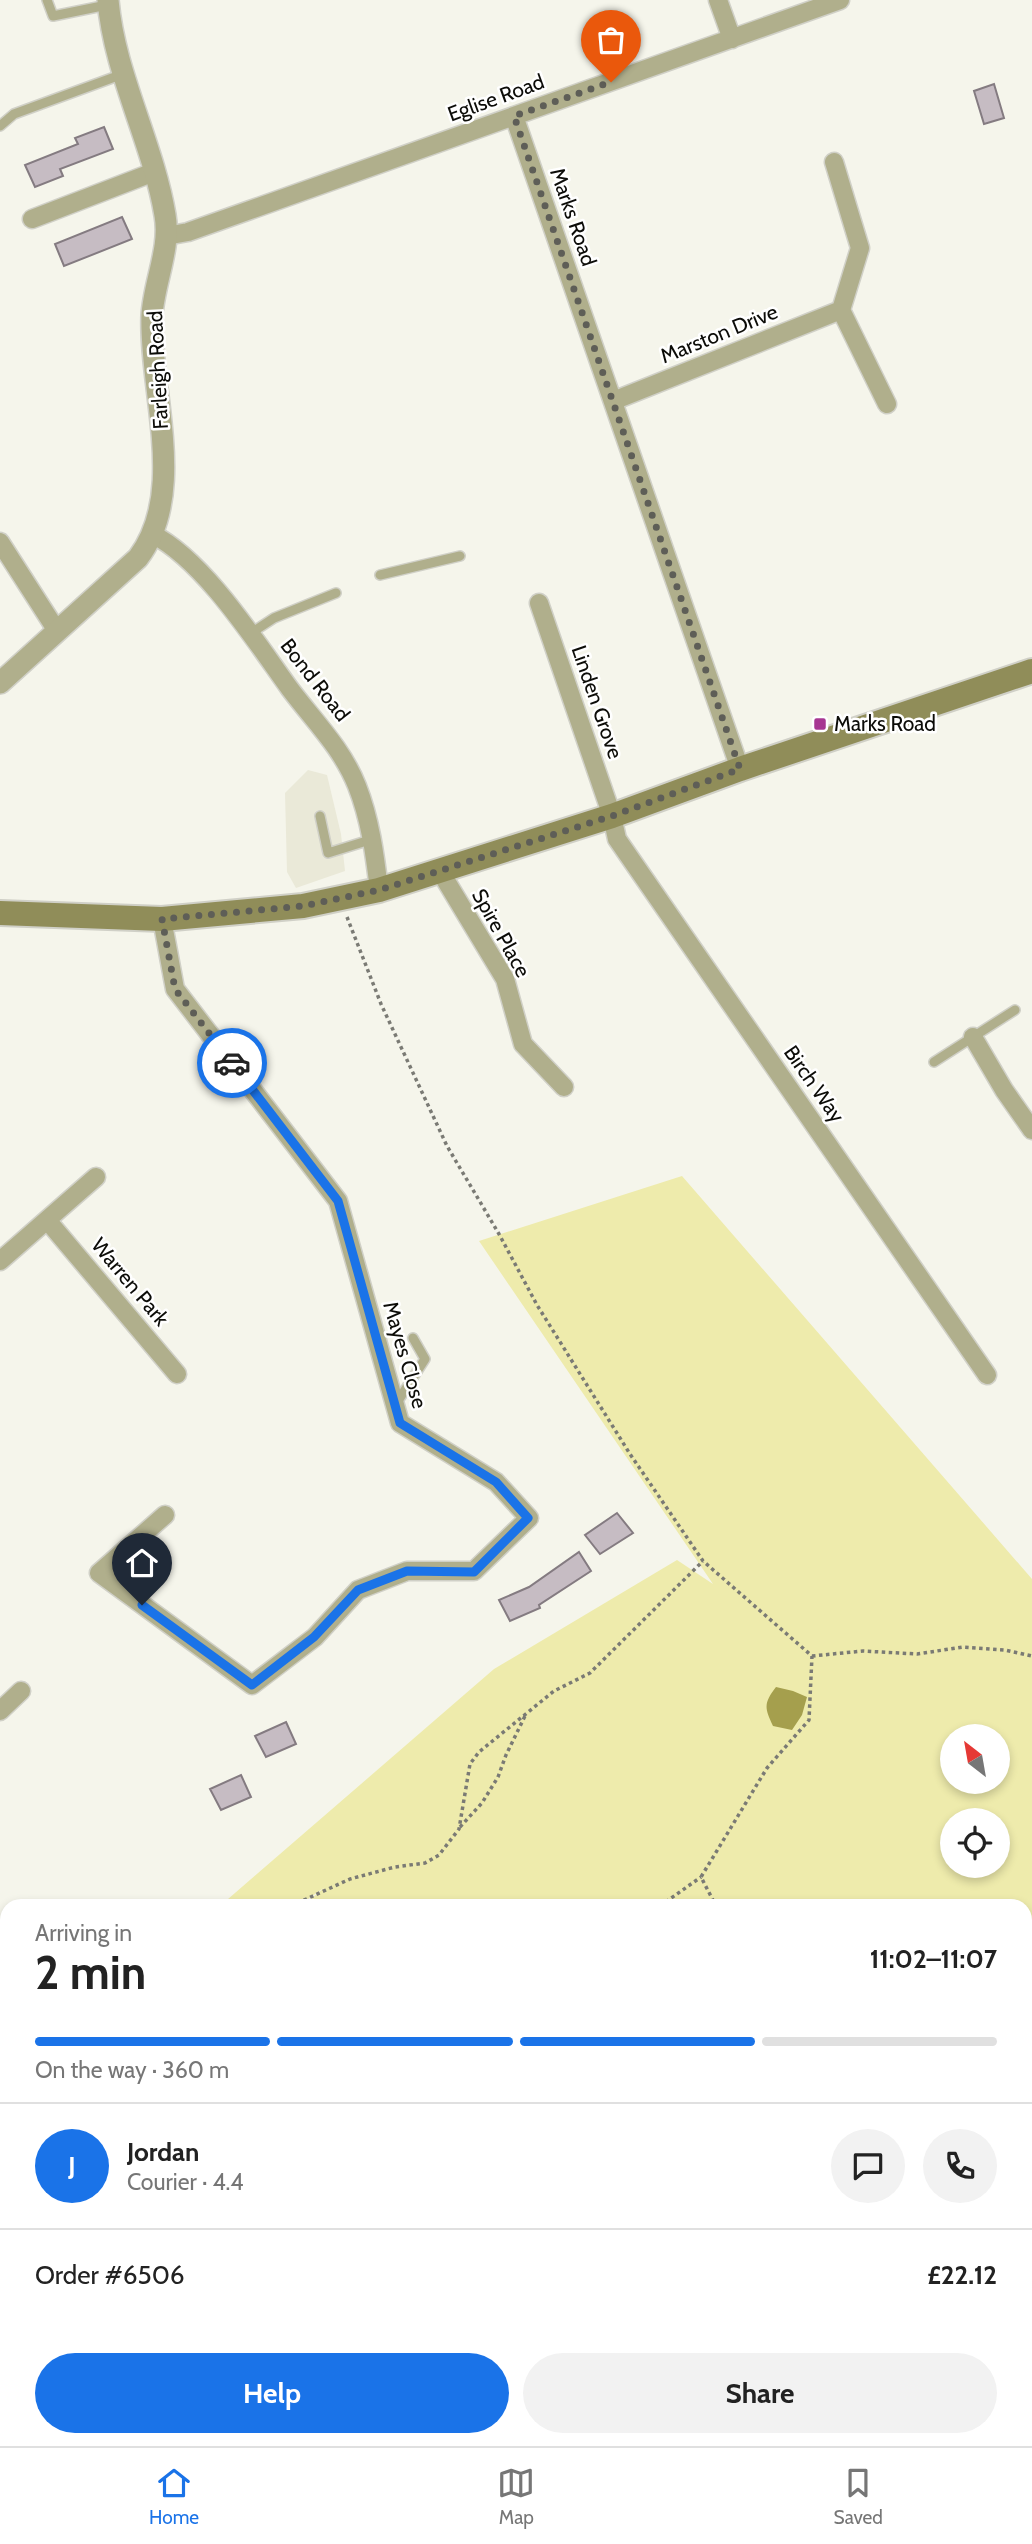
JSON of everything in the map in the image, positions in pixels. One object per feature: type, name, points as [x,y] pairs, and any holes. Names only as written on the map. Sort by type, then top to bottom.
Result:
[{"type":"main road","points":[[0,913],[162,919],[303,906],[379,890],[612,816],[740,769],[1032,671]]},
{"type":"street","points":[[718,0],[732,39]]},
{"type":"street","name":"Eglise Road","points":[[166,236],[188,232],[250,211],[840,0]]},
{"type":"street","name":"Farleigh Road","points":[[0,682],[129,566],[145,548],[160,513],[163,488],[152,314],[166,236],[166,217],[108,2]]},
{"type":"street","name":"Marks Road","points":[[514,116],[740,769]]},
{"type":"street","points":[[834,162],[860,248],[841,310],[887,404]]},
{"type":"street","points":[[32,219],[154,172]]},
{"type":"street","name":"Marston Drive","points":[[613,401],[841,310]]},
{"type":"street","name":"Bond Road","points":[[152,534],[184,556],[251,633],[292,691],[339,748],[357,786],[373,839],[379,890]]},
{"type":"street","points":[[0,541],[57,631]]},
{"type":"street","name":"Linden Grove","points":[[539,603],[612,816]]},
{"type":"street","name":"Birch Way","points":[[612,816],[617,839],[987,1375]]},
{"type":"street","name":"Spire Place","points":[[440,871],[505,979],[523,1044],[564,1087]]},
{"type":"street","name":"Mayes Close","points":[[162,919],[175,989],[338,1201],[400,1423],[496,1482],[528,1518],[474,1572],[407,1571],[358,1590],[314,1637],[252,1685],[99,1573],[165,1515]]},
{"type":"street","points":[[972,1037],[1032,1130]]},
{"type":"street","points":[[0,1261],[96,1177]]},
{"type":"street","name":"Warren Park","points":[[47,1220],[177,1374]]},
{"type":"street","points":[[0,1711],[21,1691]]},
{"type":"lane","points":[[47,0],[53,16],[108,2]]},
{"type":"lane","points":[[0,126],[14,114],[125,73]]},
{"type":"lane","points":[[380,575],[460,556]]},
{"type":"lane","points":[[251,633],[274,618],[335,593]]},
{"type":"lane","points":[[320,816],[328,853],[373,839]]},
{"type":"lane","points":[[934,1062],[1015,1010]]},
{"type":"lane","points":[[395,1406],[425,1359],[413,1338]]},
{"type":"path","points":[[340,898],[381,1004],[447,1146],[537,1305],[630,1454],[703,1561],[812,1656],[863,1651],[918,1654],[963,1647],[1005,1650],[1032,1656]]},
{"type":"path","points":[[459,1829],[470,1764],[479,1752],[554,1691],[590,1673],[703,1561]]},
{"type":"path","points":[[670,1899],[701,1877],[767,1768],[809,1720],[812,1656]]},
{"type":"path","points":[[306,1899],[350,1879],[395,1867],[425,1863],[439,1854],[482,1803],[498,1777],[527,1713]]},
{"type":"path","points":[[701,1877],[712,1899]]},
{"type":"shaded area","points":[[308,770],[327,775],[341,834],[345,871],[296,888],[287,872],[285,793]]},
{"type":"shaded area","points":[[682,1176],[1032,1579],[1032,1899],[311,1899],[325,1887],[308,1899],[228,1899],[494,1669],[677,1560],[713,1584],[479,1241]]},
{"type":"shaded area","points":[[776,1687],[807,1697],[802,1715],[792,1730],[773,1726],[768,1715],[767,1702]]},
{"type":"building","points":[[994,84],[1004,118],[984,124],[974,91]]},
{"type":"building","points":[[104,127],[113,149],[60,169],[63,176],[35,187],[25,165],[78,144],[75,138]]},
{"type":"building","points":[[122,217],[132,239],[64,266],[55,244]]},
{"type":"building","points":[[617,1513],[633,1533],[600,1554],[585,1535]]},
{"type":"building","points":[[579,1552],[591,1571],[539,1605],[540,1608],[510,1621],[499,1600],[529,1587]]},
{"type":"building","points":[[286,1722],[296,1744],[266,1757],[255,1736]]},
{"type":"building","points":[[241,1775],[251,1797],[221,1810],[210,1789]]},
{"type":"way so far","points":[[232,1063],[175,989],[162,919],[303,906],[379,890],[612,816],[740,769],[514,116],[611,82]]},
{"type":"place","name":"Marks Road","points":[[820,724]]},
{"type":"route","points":[[142,1605],[252,1685],[314,1637],[358,1590],[407,1571],[474,1572],[528,1518],[496,1482],[400,1423],[338,1201],[232,1063]]}]
